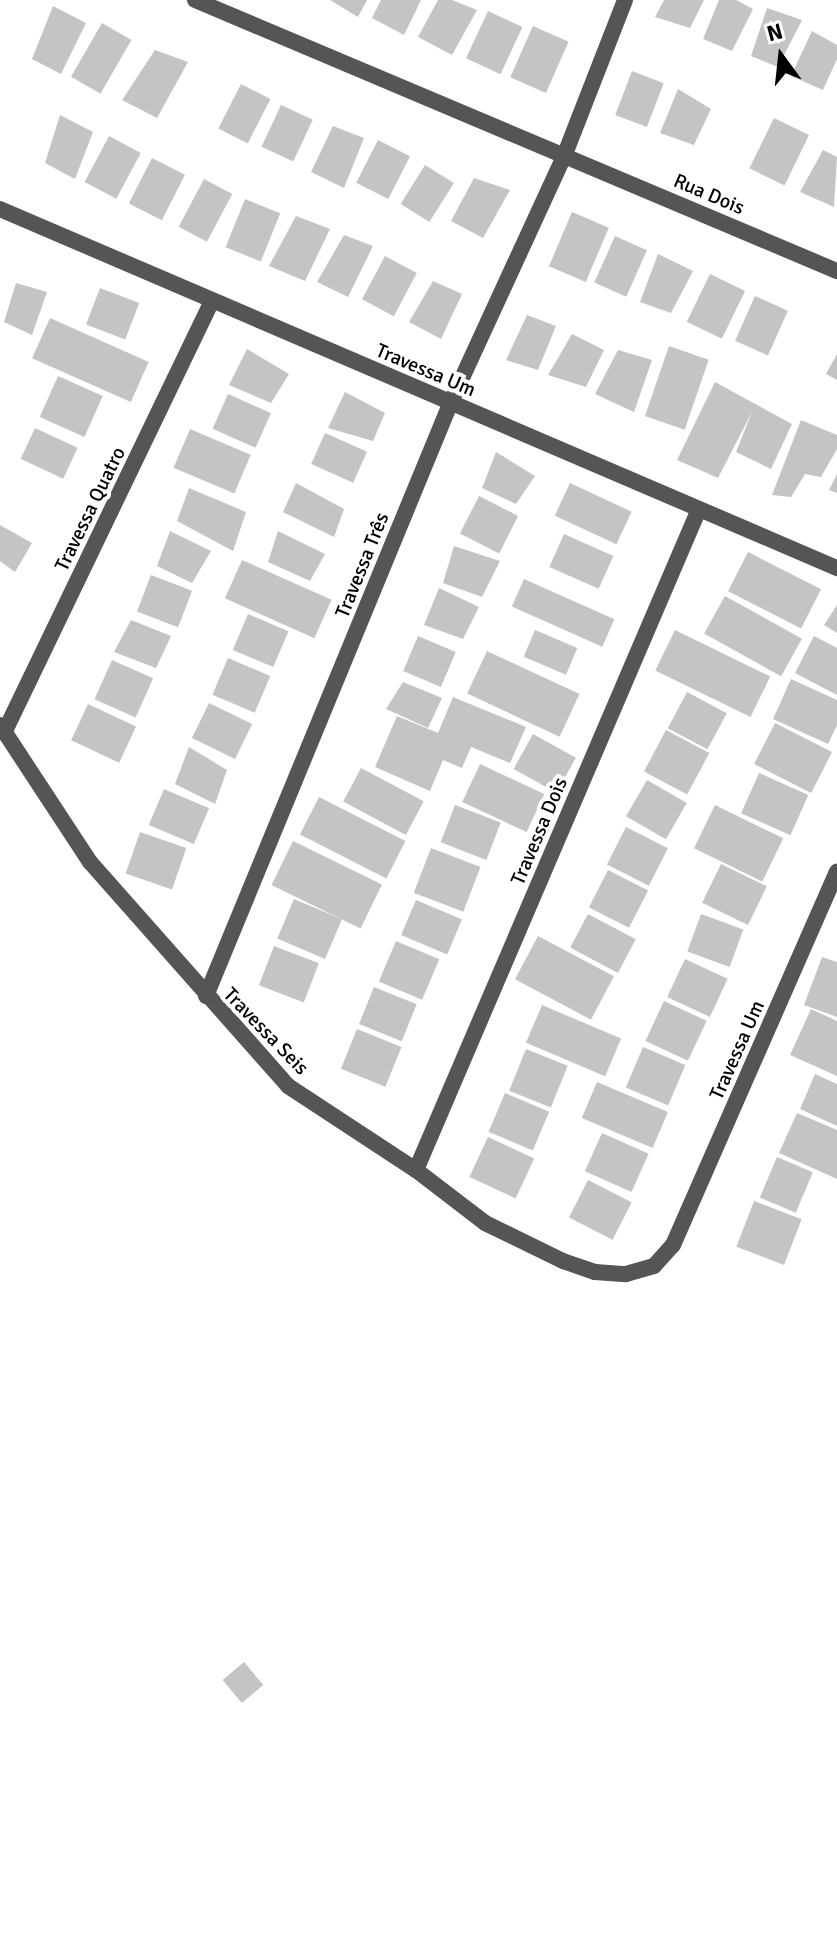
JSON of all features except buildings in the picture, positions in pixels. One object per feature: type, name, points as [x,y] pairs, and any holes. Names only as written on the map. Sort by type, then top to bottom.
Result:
[{"type":"street","name":"Rua Dois","points":[[195,0],[837,271]]},
{"type":"street","points":[[565,154],[625,0]]},
{"type":"street","name":"Travessa Três","points":[[206,996],[451,402],[565,154]]},
{"type":"street","name":"Travessa Um","points":[[0,209],[837,568]]},
{"type":"street","name":"Travessa Quatro","points":[[2,729],[212,301]]},
{"type":"street","name":"Travessa Dois","points":[[416,1170],[699,509]]},
{"type":"street","name":"Travessa Seis","points":[[2,729],[90,862],[288,1086],[416,1170],[485,1223],[563,1261],[595,1272],[626,1274],[654,1266],[673,1245]]},
{"type":"street","name":"Travessa Um","points":[[673,1245],[837,871]]}]
